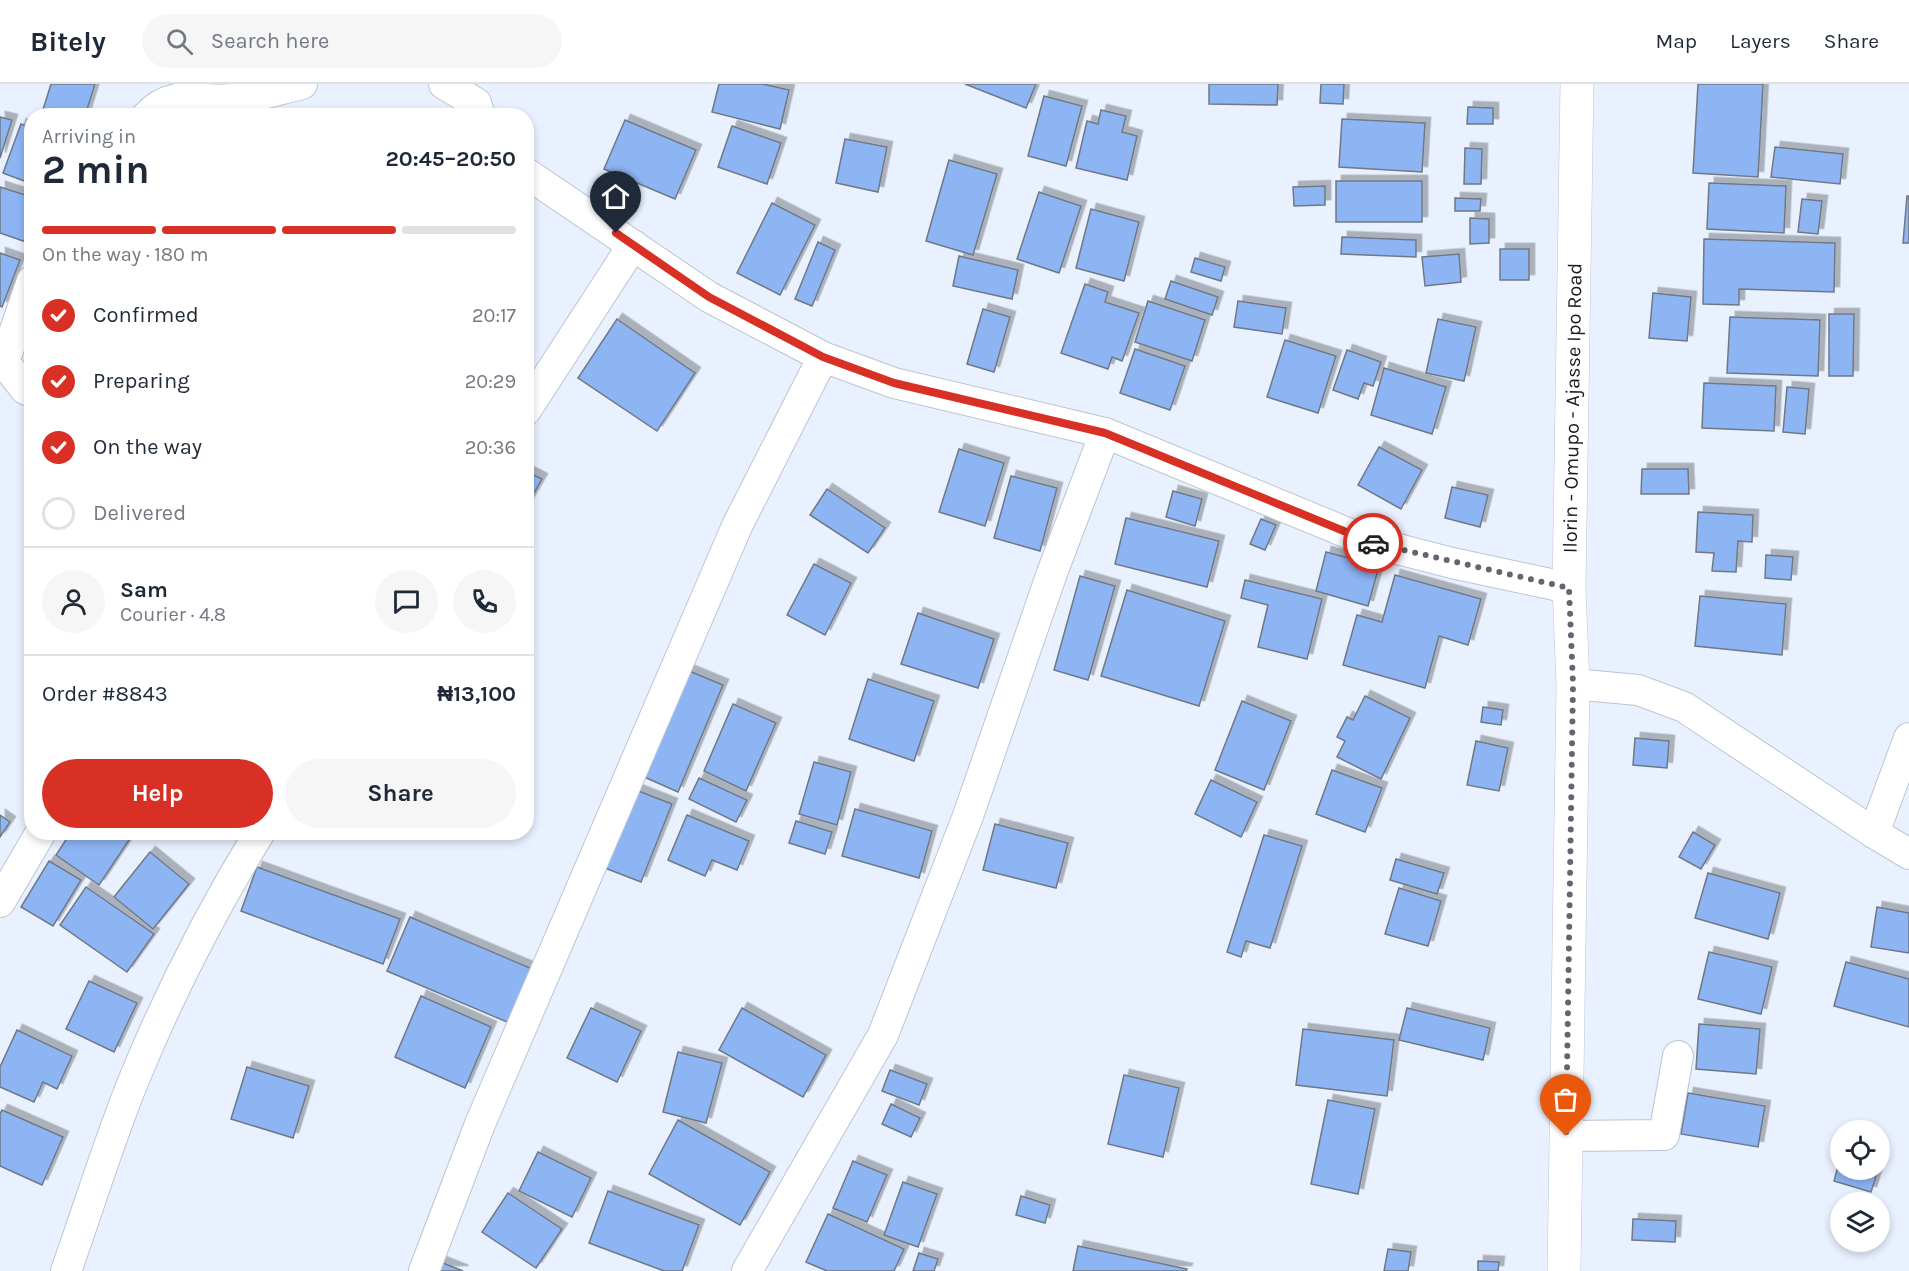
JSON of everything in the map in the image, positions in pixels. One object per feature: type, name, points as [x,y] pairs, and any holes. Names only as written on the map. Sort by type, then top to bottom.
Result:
[{"type":"highway","name":"Ilorin - Omupo - Ajasse Ipo Road","points":[[1564,1271],[1573,684],[1569,588],[1577,84]]},
{"type":"street","points":[[161,100],[187,97],[233,100],[302,84]]},
{"type":"street","points":[[444,84],[479,101]]},
{"type":"street","points":[[534,178],[709,297],[823,357],[894,383],[1105,433],[1366,541],[1569,588]]},
{"type":"street","points":[[534,398],[633,245]]},
{"type":"street","points":[[24,304],[4,362],[24,388]]},
{"type":"street","points":[[424,1271],[485,1114],[732,536],[823,357]]},
{"type":"street","points":[[754,1269],[883,1035],[968,816],[1052,573],[1105,433]]},
{"type":"street","points":[[1573,684],[1638,690],[1684,707],[1874,834],[1909,854]]},
{"type":"street","points":[[1874,834],[1909,738]]},
{"type":"street","points":[[0,902],[36,840]]},
{"type":"street","points":[[66,1271],[139,1068],[179,978],[230,880],[255,840]]},
{"type":"street","points":[[1566,1136],[1664,1136],[1678,1056]]},
{"type":"building","points":[[51,84],[95,84],[88,108],[44,108]]},
{"type":"building","points":[[719,84],[763,84],[789,90],[780,129],[712,112]]},
{"type":"building","points":[[965,84],[1036,84],[1026,108]]},
{"type":"building","points":[[1209,84],[1278,84],[1277,105],[1209,104]]},
{"type":"building","points":[[1321,84],[1344,84],[1343,104],[1320,103]]},
{"type":"building","points":[[1698,84],[1763,84],[1758,177],[1693,173]]},
{"type":"building","points":[[1044,96],[1082,106],[1066,166],[1028,156]]},
{"type":"building","points":[[1468,107],[1493,108],[1493,124],[1467,124]]},
{"type":"building","points":[[1101,110],[1126,116],[1122,132],[1137,136],[1127,180],[1076,168],[1087,121],[1098,124]]},
{"type":"building","points":[[0,117],[12,120],[0,158]]},
{"type":"building","points":[[1342,119],[1425,123],[1422,172],[1339,167]]},
{"type":"building","points":[[625,120],[696,150],[675,199],[604,169]]},
{"type":"building","points":[[21,124],[24,125],[24,181],[3,173]]},
{"type":"building","points":[[732,126],[781,143],[767,184],[718,167]]},
{"type":"building","points":[[845,139],[887,147],[878,192],[836,183]]},
{"type":"building","points":[[1775,147],[1843,154],[1840,184],[1771,177]]},
{"type":"building","points":[[1465,148],[1482,149],[1481,184],[1464,184]]},
{"type":"building","points":[[949,160],[997,174],[973,255],[926,241]]},
{"type":"building","points":[[1336,181],[1422,181],[1422,222],[1336,222]]},
{"type":"building","points":[[1709,183],[1786,186],[1784,233],[1707,229]]},
{"type":"building","points":[[1325,186],[1325,205],[1294,206],[1293,187]]},
{"type":"building","points":[[0,187],[24,194],[24,241],[0,233]]},
{"type":"building","points":[[1039,192],[1081,206],[1059,273],[1017,259]]},
{"type":"building","points":[[1907,196],[1909,196],[1909,243],[1903,243]]},
{"type":"building","points":[[1455,198],[1481,199],[1480,211],[1455,211]]},
{"type":"building","points":[[1802,199],[1822,201],[1818,234],[1798,232]]},
{"type":"building","points":[[772,203],[815,225],[780,295],[737,273]]},
{"type":"building","points":[[1091,209],[1139,222],[1124,281],[1076,268]]},
{"type":"building","points":[[1470,218],[1489,219],[1489,243],[1470,244]]},
{"type":"building","points":[[1342,237],[1416,240],[1416,257],[1341,254]]},
{"type":"building","points":[[1704,239],[1835,243],[1834,292],[1739,289],[1739,305],[1703,304]]},
{"type":"building","points":[[818,242],[835,250],[812,306],[795,299]]},
{"type":"building","points":[[1500,249],[1529,249],[1529,280],[1500,280]]},
{"type":"building","points":[[0,253],[20,260],[2,307],[0,306]]},
{"type":"building","points":[[1459,254],[1461,282],[1425,286],[1422,257]]},
{"type":"building","points":[[959,256],[1018,270],[1012,299],[953,286]]},
{"type":"building","points":[[1195,258],[1225,267],[1221,281],[1191,272]]},
{"type":"building","points":[[1171,281],[1218,297],[1212,315],[1165,299]]},
{"type":"building","points":[[1085,284],[1108,292],[1105,302],[1139,313],[1122,361],[1112,357],[1108,369],[1061,353]]},
{"type":"building","points":[[1653,293],[1691,297],[1687,341],[1649,338]]},
{"type":"building","points":[[1148,301],[1205,320],[1192,361],[1135,342]]},
{"type":"building","points":[[1238,301],[1286,308],[1282,334],[1234,327]]},
{"type":"building","points":[[983,309],[1010,317],[994,372],[967,364]]},
{"type":"building","points":[[1829,314],[1854,314],[1853,376],[1829,376]]},
{"type":"building","points":[[1730,317],[1820,320],[1818,376],[1727,373]]},
{"type":"building","points":[[617,319],[695,373],[657,431],[578,378]]},
{"type":"building","points":[[1438,319],[1476,327],[1464,381],[1426,373]]},
{"type":"building","points":[[1285,340],[1336,356],[1318,413],[1267,397]]},
{"type":"building","points":[[1135,349],[1185,366],[1170,410],[1120,393]]},
{"type":"building","points":[[1347,350],[1381,362],[1373,386],[1364,383],[1358,399],[1333,390]]},
{"type":"building","points":[[1384,368],[1446,387],[1432,434],[1371,415]]},
{"type":"building","points":[[1704,383],[1776,386],[1774,431],[1702,428]]},
{"type":"building","points":[[1787,387],[1809,389],[1805,434],[1783,432]]},
{"type":"building","points":[[1379,447],[1422,470],[1401,509],[1358,485]]},
{"type":"building","points":[[959,449],[1004,463],[985,526],[939,512]]},
{"type":"building","points":[[1642,469],[1688,469],[1689,494],[1641,494]]},
{"type":"building","points":[[534,475],[542,479],[534,493]]},
{"type":"building","points":[[1011,476],[1057,488],[1040,551],[994,538]]},
{"type":"building","points":[[1452,487],[1488,495],[1480,527],[1445,518]]},
{"type":"building","points":[[827,489],[885,528],[868,553],[810,515]]},
{"type":"building","points":[[1173,491],[1202,499],[1195,526],[1166,517]]},
{"type":"building","points":[[1698,512],[1753,515],[1752,542],[1738,541],[1736,572],[1712,571],[1714,553],[1696,552]]},
{"type":"building","points":[[1126,518],[1219,541],[1207,587],[1115,564]]},
{"type":"building","points":[[1261,519],[1276,525],[1265,550],[1250,544]]},
{"type":"building","points":[[1326,552],[1379,566],[1368,606],[1316,591]]},
{"type":"building","points":[[1766,555],[1793,557],[1791,580],[1765,578]]},
{"type":"building","points":[[814,564],[851,583],[825,635],[787,615]]},
{"type":"building","points":[[1395,575],[1481,599],[1468,645],[1439,636],[1425,688],[1343,665],[1357,615],[1382,622]]},
{"type":"building","points":[[1080,576],[1115,586],[1088,680],[1054,670]]},
{"type":"building","points":[[1245,580],[1322,599],[1307,659],[1258,647],[1268,605],[1241,598]]},
{"type":"building","points":[[1127,590],[1225,621],[1199,706],[1101,676]]},
{"type":"building","points":[[1700,596],[1786,604],[1782,655],[1695,646]]},
{"type":"building","points":[[918,613],[994,639],[978,688],[901,664]]},
{"type":"building","points":[[687,670],[723,685],[678,792],[642,776]]},
{"type":"building","points":[[868,679],[934,701],[914,761],[849,739]]},
{"type":"building","points":[[1365,696],[1410,718],[1381,779],[1337,757],[1345,741],[1337,737],[1347,717],[1353,720]]},
{"type":"building","points":[[1242,701],[1291,721],[1264,790],[1215,770]]},
{"type":"building","points":[[733,704],[776,723],[746,791],[704,771]]},
{"type":"building","points":[[1483,707],[1503,710],[1501,725],[1481,722]]},
{"type":"building","points":[[1635,738],[1669,741],[1667,768],[1633,765]]},
{"type":"building","points":[[1476,741],[1508,748],[1499,791],[1467,785]]},
{"type":"building","points":[[814,762],[851,772],[837,825],[799,814]]},
{"type":"building","points":[[1332,770],[1382,788],[1365,832],[1316,814]]},
{"type":"building","points":[[699,778],[747,800],[736,822],[689,799]]},
{"type":"building","points":[[1211,780],[1257,802],[1241,837],[1195,814]]},
{"type":"building","points":[[636,790],[672,804],[641,882],[605,868]]},
{"type":"building","points":[[855,809],[932,831],[919,878],[842,856]]},
{"type":"building","points":[[0,815],[10,822],[0,837]]},
{"type":"building","points":[[687,815],[749,841],[737,870],[712,860],[705,876],[668,860]]},
{"type":"building","points":[[796,821],[832,832],[825,854],[789,843]]},
{"type":"building","points":[[995,824],[1068,843],[1056,888],[983,870]]},
{"type":"building","points":[[1693,832],[1715,845],[1701,869],[1679,857]]},
{"type":"building","points":[[1264,835],[1302,846],[1270,948],[1246,941],[1241,957],[1227,952]]},
{"type":"building","points":[[66,840],[129,840],[99,885],[56,855]]},
{"type":"building","points":[[150,852],[189,884],[153,929],[114,897]]},
{"type":"building","points":[[1396,859],[1444,873],[1437,894],[1390,880]]},
{"type":"building","points":[[49,861],[81,880],[53,926],[21,907]]},
{"type":"building","points":[[257,867],[400,919],[383,964],[241,911]]},
{"type":"building","points":[[1708,873],[1780,893],[1768,939],[1695,918]]},
{"type":"building","points":[[86,887],[154,934],[127,972],[60,925]]},
{"type":"building","points":[[1399,888],[1441,901],[1428,946],[1385,934]]},
{"type":"building","points":[[1877,907],[1909,913],[1909,953],[1871,947]]},
{"type":"building","points":[[410,917],[537,971],[514,1025],[387,971]]},
{"type":"building","points":[[1709,952],[1772,967],[1761,1014],[1698,999]]},
{"type":"building","points":[[1846,962],[1909,979],[1909,1027],[1834,1006]]},
{"type":"building","points":[[89,981],[137,1003],[114,1052],[66,1029]]},
{"type":"building","points":[[421,996],[491,1027],[465,1088],[395,1057]]},
{"type":"building","points":[[591,1008],[641,1031],[617,1082],[567,1058]]},
{"type":"building","points":[[742,1008],[826,1055],[803,1097],[719,1050]]},
{"type":"building","points":[[1407,1008],[1490,1028],[1483,1060],[1399,1040]]},
{"type":"building","points":[[1699,1024],[1760,1029],[1756,1074],[1696,1069]]},
{"type":"building","points":[[1303,1029],[1394,1040],[1387,1096],[1296,1085]]},
{"type":"building","points":[[17,1030],[72,1056],[57,1089],[43,1082],[34,1102],[0,1087],[0,1067]]},
{"type":"building","points":[[678,1052],[722,1063],[706,1123],[663,1112]]},
{"type":"building","points":[[247,1067],[309,1086],[293,1138],[231,1119]]},
{"type":"building","points":[[890,1070],[927,1084],[919,1105],[882,1091]]},
{"type":"building","points":[[1124,1075],[1179,1088],[1163,1157],[1108,1144]]},
{"type":"building","points":[[1688,1093],[1765,1106],[1758,1147],[1681,1134]]},
{"type":"building","points":[[1328,1100],[1375,1109],[1358,1194],[1311,1184]]},
{"type":"building","points":[[891,1104],[920,1118],[911,1137],[882,1124]]},
{"type":"building","points":[[2,1110],[63,1137],[42,1185],[0,1166],[0,1114]]},
{"type":"building","points":[[678,1120],[770,1172],[740,1225],[649,1174]]},
{"type":"building","points":[[538,1152],[591,1178],[572,1217],[519,1191]]},
{"type":"building","points":[[853,1161],[887,1175],[867,1222],[833,1208]]},
{"type":"building","points":[[1834,1180],[1875,1180],[1871,1192]]},
{"type":"building","points":[[903,1182],[937,1194],[918,1247],[884,1235]]},
{"type":"building","points":[[608,1191],[699,1225],[682,1271],[664,1271],[589,1243]]},
{"type":"building","points":[[508,1193],[562,1229],[536,1268],[482,1232]]},
{"type":"building","points":[[1021,1196],[1050,1205],[1045,1223],[1016,1215]]},
{"type":"building","points":[[828,1214],[904,1249],[894,1271],[827,1271],[806,1262]]},
{"type":"building","points":[[1633,1219],[1676,1221],[1675,1242],[1632,1240]]},
{"type":"building","points":[[1078,1246],[1187,1269],[1186,1271],[1073,1271]]},
{"type":"building","points":[[1388,1249],[1411,1252],[1408,1271],[1384,1271]]},
{"type":"building","points":[[919,1253],[938,1259],[934,1271],[913,1271]]},
{"type":"building","points":[[438,1261],[463,1271],[435,1271]]},
{"type":"building","points":[[1478,1261],[1499,1262],[1498,1271],[1478,1271]]},
{"type":"way so far","points":[[1373,543],[1452,563],[1569,588],[1573,684],[1566,1136]]},
{"type":"route","points":[[616,233],[709,297],[823,357],[894,383],[1105,433],[1373,543]]}]
